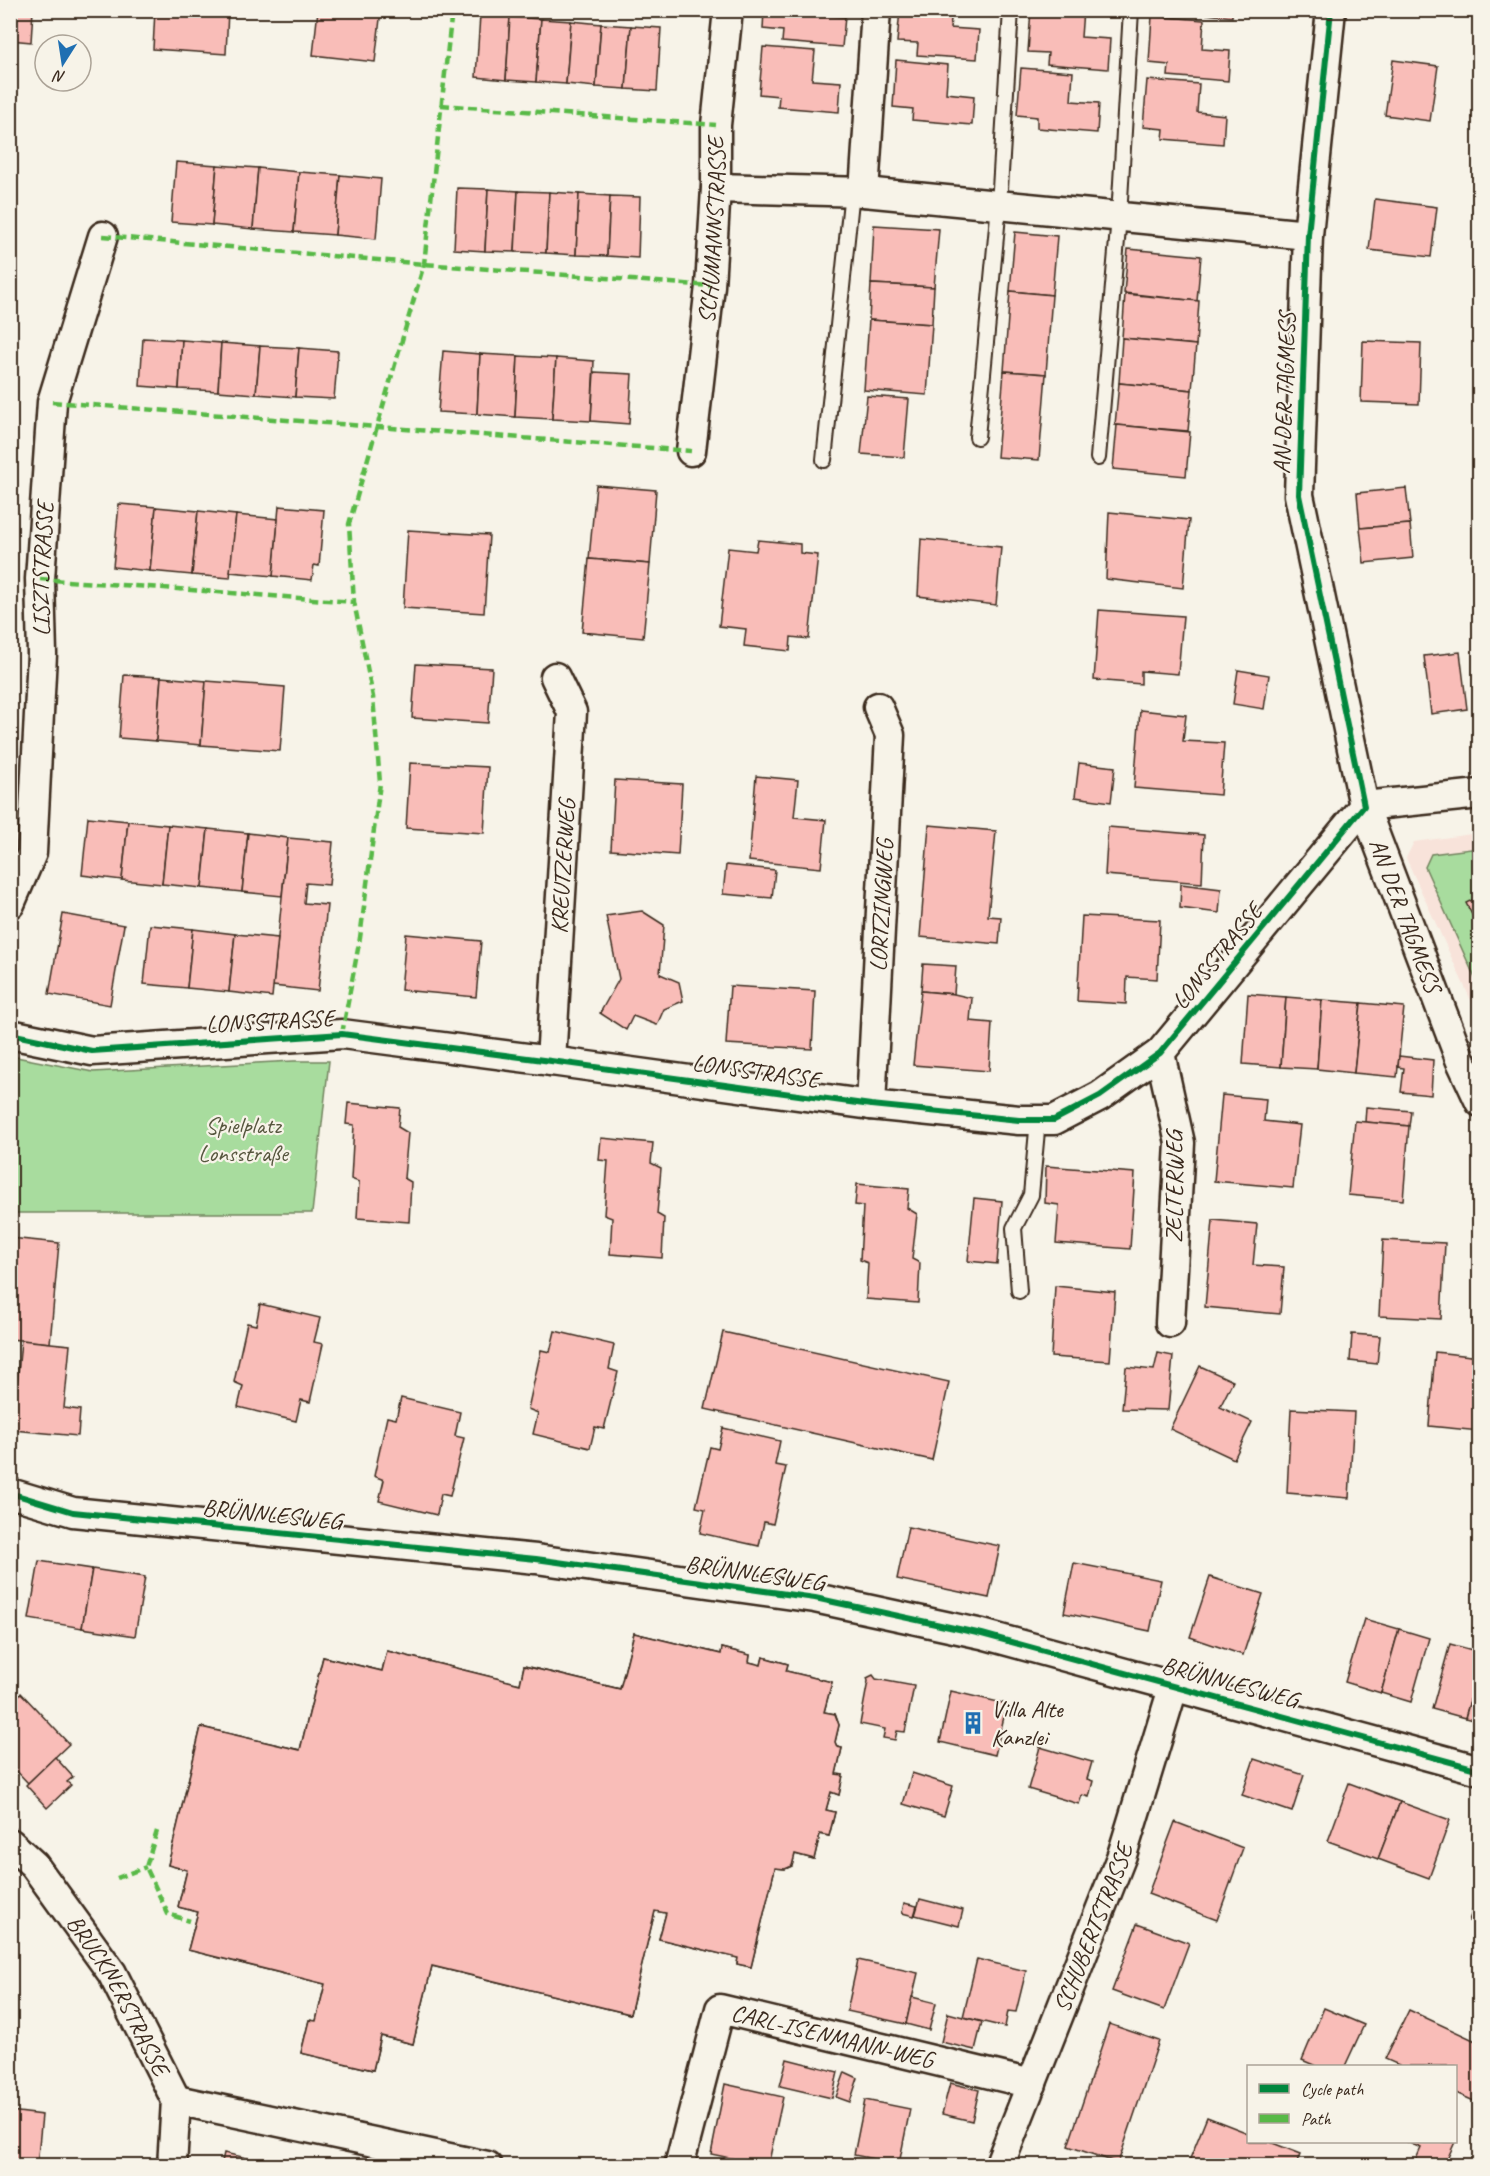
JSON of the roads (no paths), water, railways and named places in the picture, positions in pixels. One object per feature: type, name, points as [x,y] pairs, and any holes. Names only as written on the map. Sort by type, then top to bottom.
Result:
[{"type":"street","name":"SCHUMANNSTRASSE","points":[[691,451],[710,286],[716,188],[716,125],[728,10]]},
{"type":"street","points":[[858,191],[876,10]]},
{"type":"street","name":"AN DER TAGMESS","points":[[1331,10],[1308,235],[1299,495],[1364,806],[1460,1059],[1479,1102]]},
{"type":"street","points":[[716,188],[858,191],[1308,235]]},
{"type":"street","name":"LISZTSTRASSE","points":[[10,904],[32,853],[42,654],[40,579],[52,402],[103,236]]},
{"type":"street","name":"KREUTZERWEG","points":[[551,1060],[572,712],[555,677]]},
{"type":"street","name":"LORTZINGWEG","points":[[871,1105],[890,735],[878,707]]},
{"type":"street","points":[[1364,806],[1479,794]]},
{"type":"street","name":"LONSSTRASSE","points":[[10,1034],[92,1051],[342,1034],[551,1060],[871,1105],[1019,1120],[1054,1120],[1100,1096],[1160,1053],[1364,806]]},
{"type":"street","name":"ZELTERWEG","points":[[1160,1053],[1180,1143],[1170,1323]]},
{"type":"street","name":"BRÜNNLESWEG","points":[[10,1493],[73,1512],[536,1559],[815,1598],[982,1634],[1479,1770]]},
{"type":"street","name":"SCHUBERTSTRASSE","points":[[999,2166],[1122,1855],[1174,1685]]},
{"type":"street","name":"BRUCKNERSTRASSE","points":[[10,1843],[34,1865],[112,1973],[176,2100],[172,2166]]},
{"type":"street","name":"CARL-ISENMANN-WEG","points":[[679,2166],[720,2008],[1032,2084]]},
{"type":"street","points":[[176,2100],[487,2166]]},
{"type":"lane","points":[[977,437],[999,205],[1011,10]]},
{"type":"lane","points":[[1098,458],[1119,217],[1131,10]]},
{"type":"lane","points":[[824,460],[858,191]]},
{"type":"lane","points":[[1019,1291],[1014,1228],[1031,1195],[1038,1120]]},
{"type":"place","name":"Villa Alte Kanzlei","points":[[973,1723]]},
{"type":"park label","name":"Spielplatz Lonsstraße","points":[[243,1139]]}]
